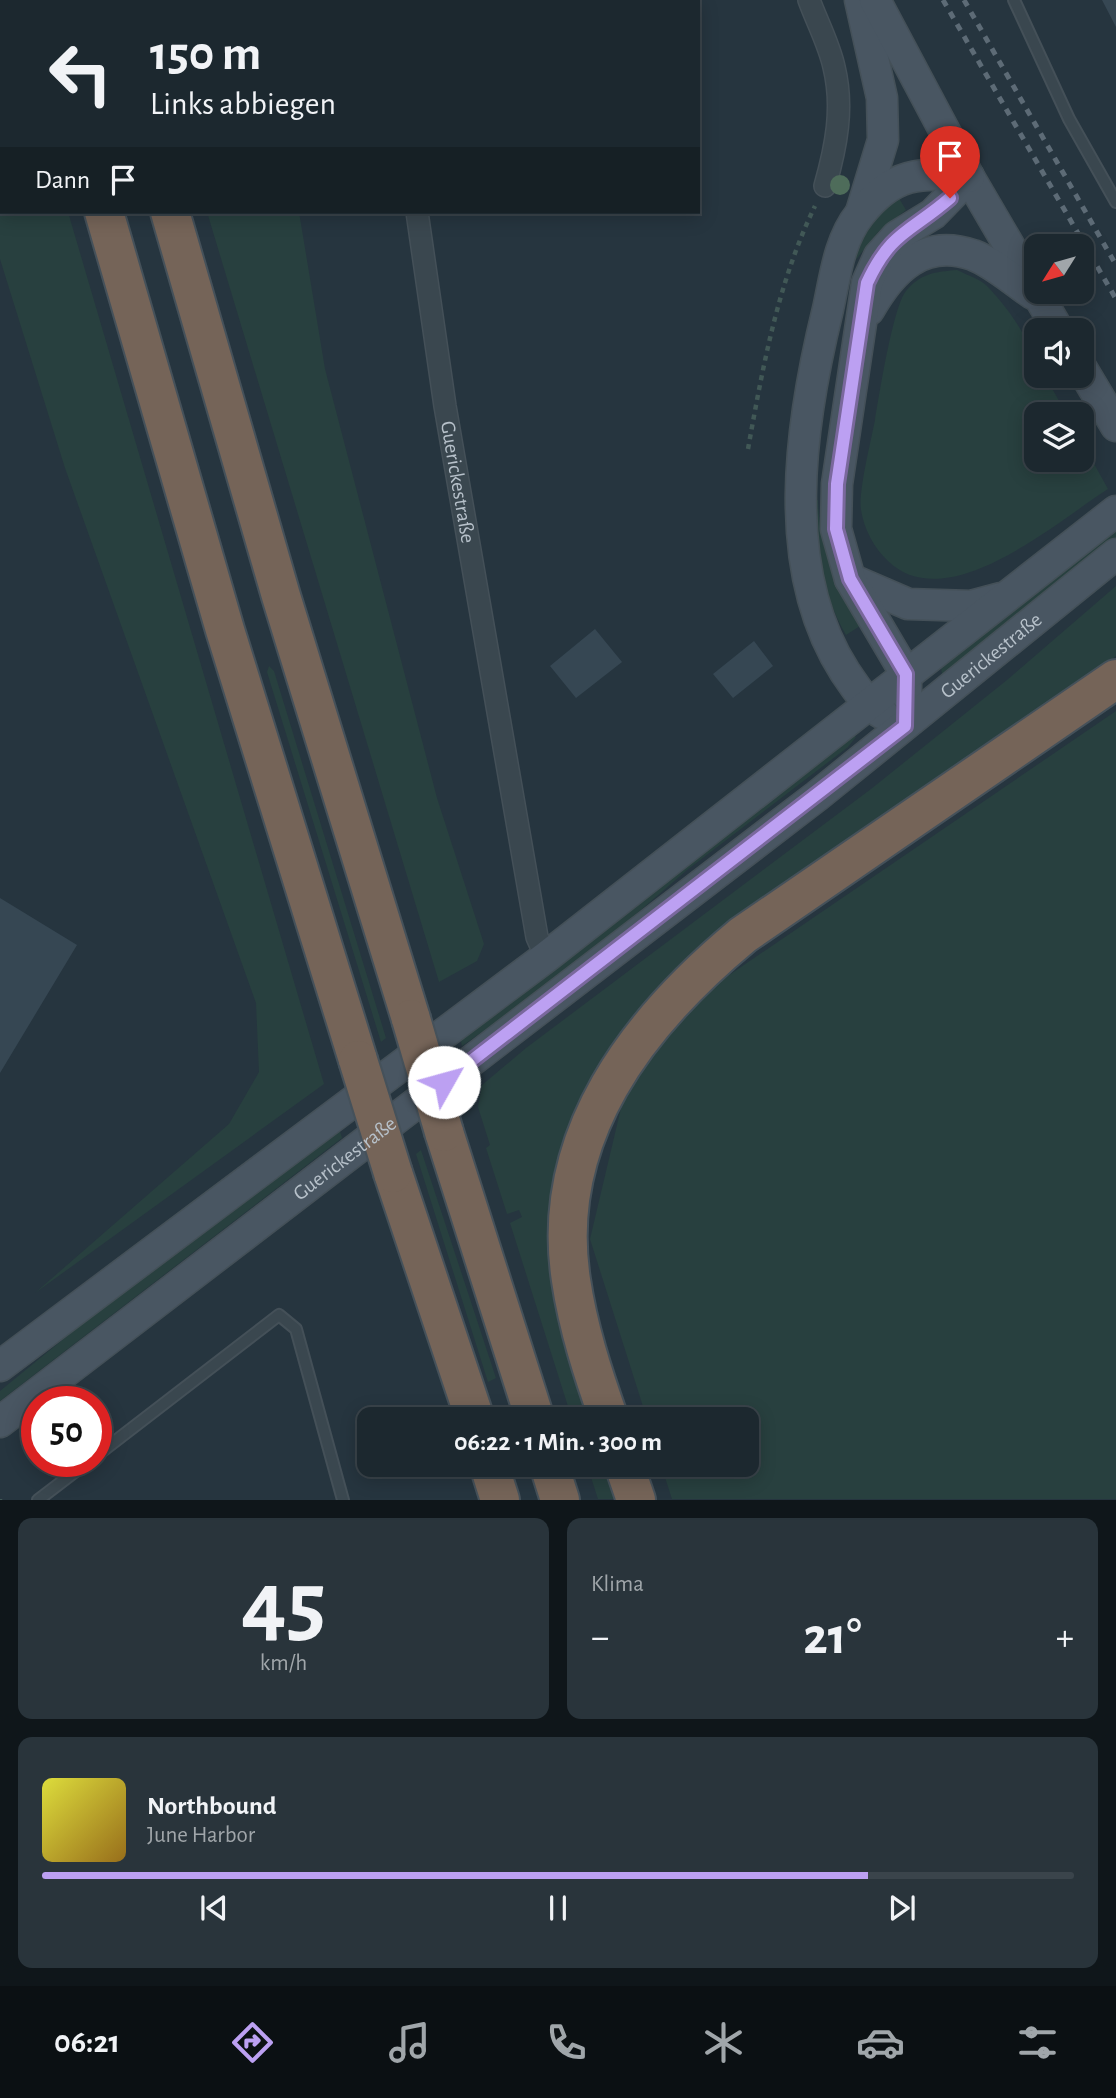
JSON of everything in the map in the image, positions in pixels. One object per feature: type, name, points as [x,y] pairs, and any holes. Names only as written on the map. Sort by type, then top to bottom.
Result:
[{"type":"highway","points":[[105,214],[225,630],[393,1172],[471,1407]]},
{"type":"highway","points":[[171,214],[281,596],[444,1132],[531,1407]]},
{"type":"highway","points":[[604,1407],[592,1370],[571,1280],[568,1225],[571,1183],[585,1134],[626,1055],[658,1014],[699,972],[743,935],[1116,680]]},
{"type":"highway","points":[[493,1477],[500,1500]]},
{"type":"highway","points":[[554,1477],[561,1500]]},
{"type":"highway","points":[[628,1477],[636,1500]]},
{"type":"main road","points":[[860,0],[882,98],[883,140],[861,212]]},
{"type":"main road","points":[[875,0],[968,177],[1024,273]]},
{"type":"main road","points":[[931,173],[968,177],[950,198],[897,236],[879,256],[867,283],[837,484],[836,529],[850,579],[906,674],[905,726],[867,706],[831,649],[811,592],[799,522],[807,434],[819,344],[849,229],[881,192],[908,177],[931,173]]},
{"type":"main road","points":[[862,323],[880,290],[897,272],[920,256],[936,250],[975,256],[1024,288]]},
{"type":"main road","points":[[1093,388],[1116,426]]},
{"type":"main road","name":"Guerickestraße","points":[[0,1366],[546,957],[1116,511]]},
{"type":"main road","name":"Guerickestraße","points":[[0,1422],[905,726],[1116,554]]},
{"type":"main road","points":[[850,579],[908,604],[971,606],[1011,595]]},
{"type":"street","points":[[808,0],[834,66],[839,110],[836,146],[825,186]]},
{"type":"street","name":"Guerickestraße","points":[[417,214],[445,406],[537,937],[546,957]]},
{"type":"lane","points":[[1014,0],[1069,119],[1116,202]]},
{"type":"lane","points":[[112,1444],[279,1315],[296,1329],[343,1500]]},
{"type":"lane","points":[[38,1500],[68,1477]]},
{"type":"path","points":[[748,449],[768,339],[800,237],[825,186]]},
{"type":"green space","points":[[897,195],[906,210],[878,232],[854,262],[868,224]]},
{"type":"green space","points":[[0,214],[69,214],[324,1084],[35,1293],[229,1124],[259,1072],[256,1003],[65,468],[0,259]]},
{"type":"green space","points":[[208,214],[299,214],[325,369],[437,798],[484,944],[477,961],[439,982]]},
{"type":"green space","points":[[957,270],[977,279],[995,295],[1024,337],[1024,388],[1052,388],[1060,402],[1024,402],[1024,472],[1094,472],[1094,464],[1108,489],[1031,542],[1000,559],[970,572],[940,579],[912,576],[888,561],[867,531],[861,510],[863,479],[896,315],[906,291],[923,277]]},
{"type":"green space","points":[[818,500],[822,533],[831,565],[860,626],[846,635],[831,604],[821,570],[813,501]]},
{"type":"green space","points":[[1116,526],[1116,540],[947,674],[942,674],[941,667]]},
{"type":"green space","points":[[1116,586],[1116,656],[1089,679],[799,878],[576,1111],[590,1407],[568,1407],[510,1223],[522,1217],[519,1210],[507,1214],[486,1148],[490,1145],[478,1107],[482,1085],[526,1048],[871,789],[1007,680]]},
{"type":"green space","points":[[269,666],[274,671],[386,1038],[381,1042],[267,672]]},
{"type":"green space","points":[[1116,711],[1116,1499],[672,1499],[665,1477],[759,1477],[759,1407],[643,1407],[590,1239],[626,1087],[700,995]]},
{"type":"green space","points":[[853,734],[856,737],[848,747],[687,870],[575,967],[462,1046],[460,1038]]},
{"type":"green space","points":[[339,1128],[342,1138],[0,1401],[0,1391],[133,1282]]},
{"type":"green space","points":[[421,1150],[496,1378],[488,1382],[416,1154]]},
{"type":"green space","points":[[591,1477],[611,1477],[619,1499],[598,1499]]},
{"type":"building","points":[[1102,0],[1116,0],[1116,27]]},
{"type":"building","points":[[595,629],[622,662],[576,698],[550,666]]},
{"type":"building","points":[[754,641],[773,666],[733,698],[713,674]]},
{"type":"building","points":[[0,898],[77,945],[0,1073]]},
{"type":"railway","points":[[943,0],[1116,299]]},
{"type":"railway","points":[[964,0],[1116,265]]},
{"type":"route","points":[[444,1082],[905,726],[906,674],[850,579],[836,529],[837,484],[867,283],[879,256],[897,236],[933,214],[950,198]]}]
